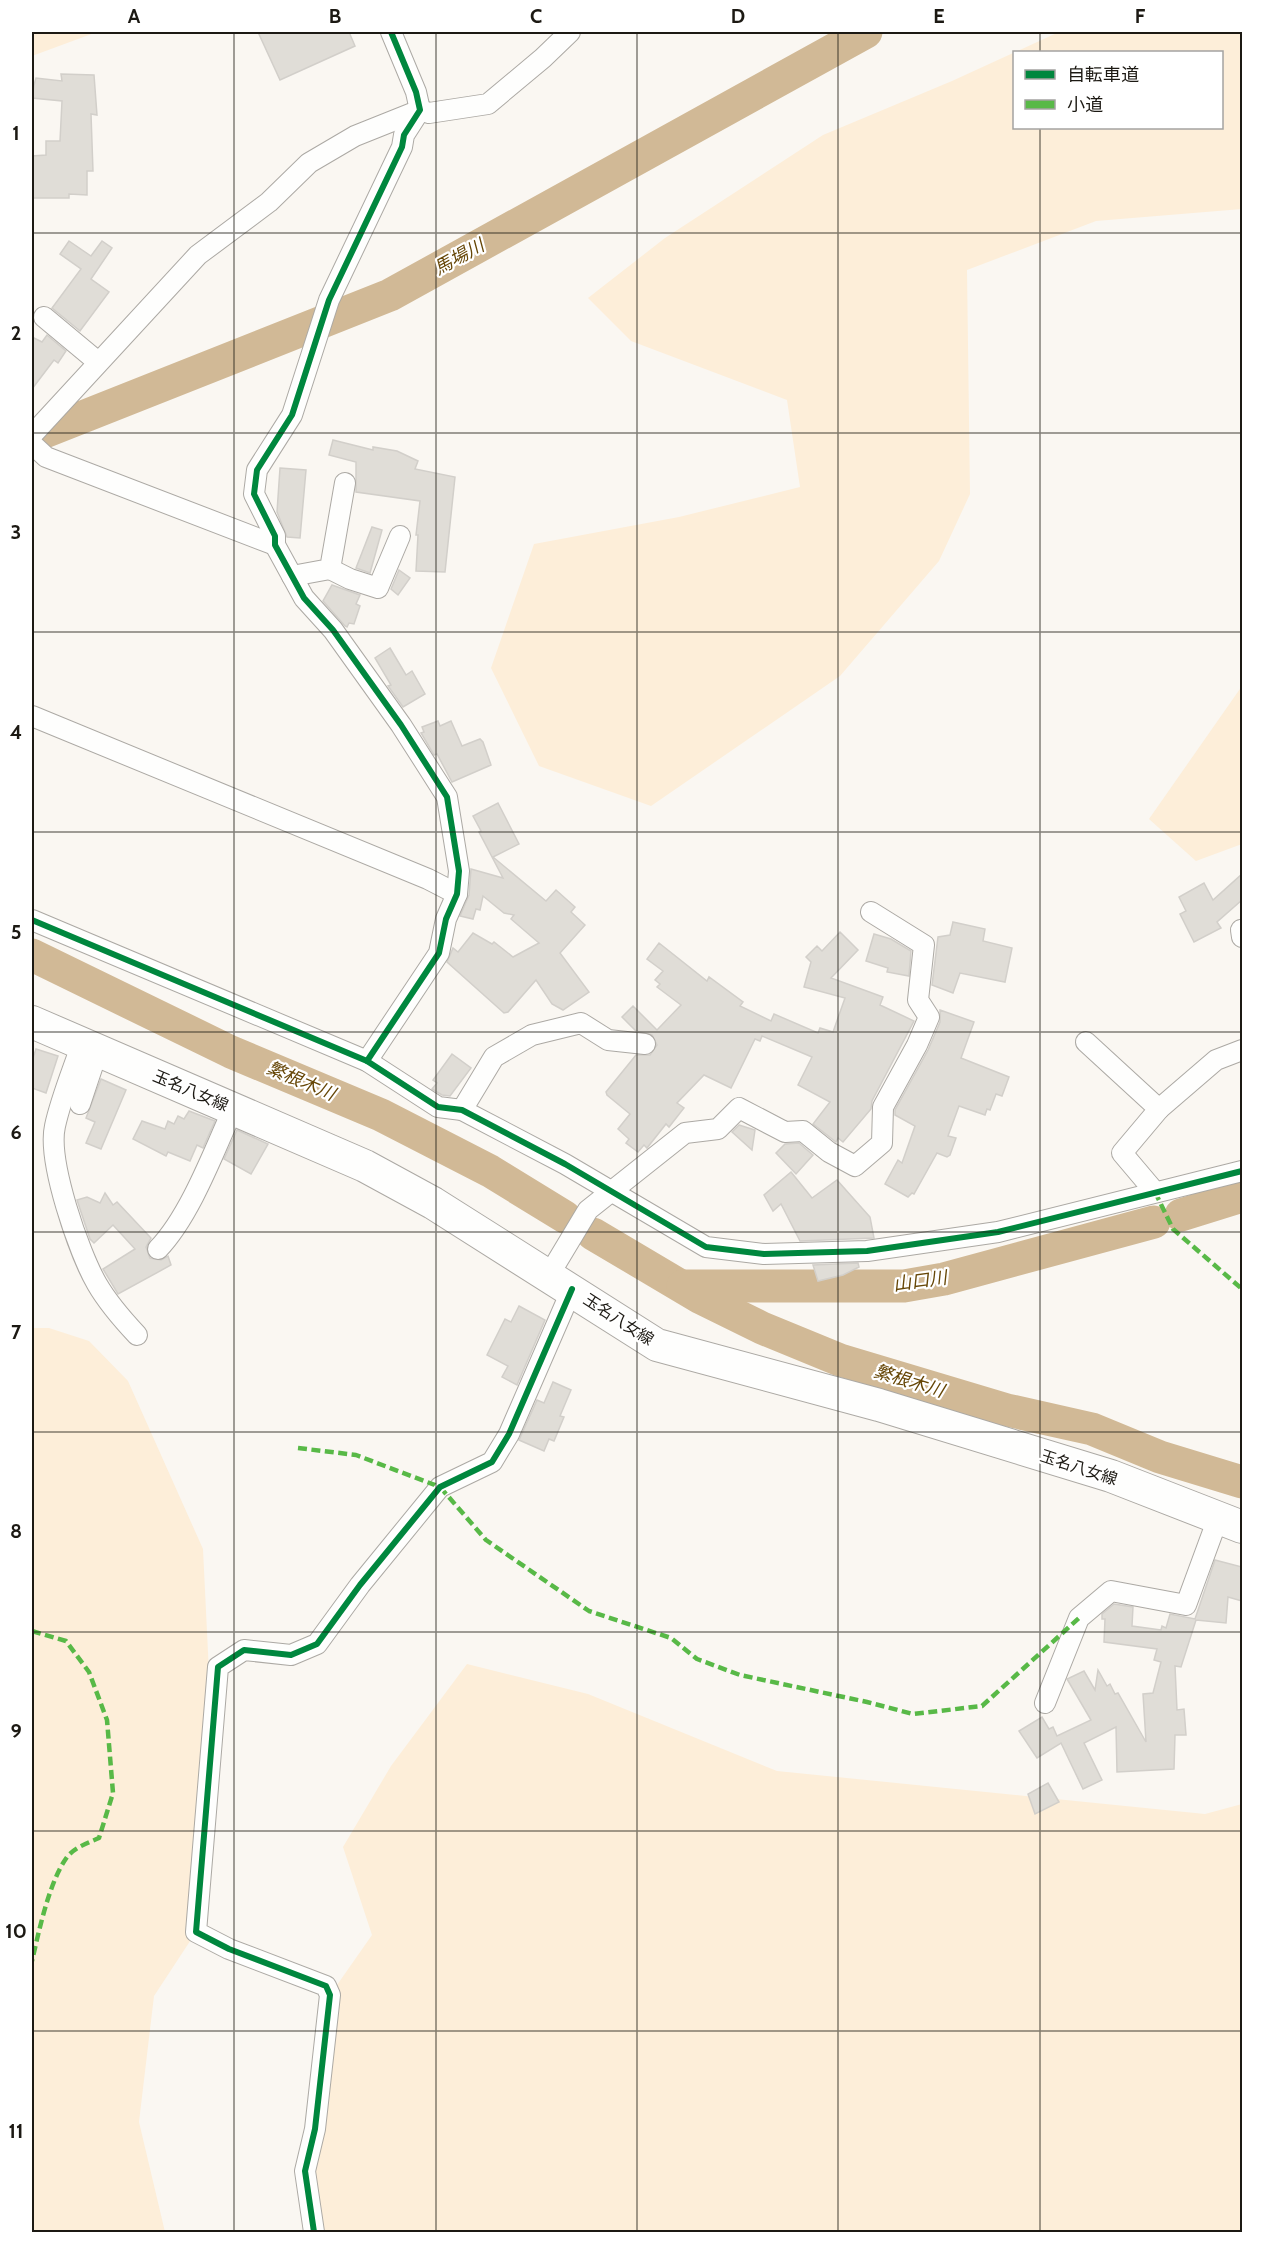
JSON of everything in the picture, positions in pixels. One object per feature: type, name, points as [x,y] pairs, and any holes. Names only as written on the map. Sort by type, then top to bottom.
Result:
[{"type":"main road","name":"玉名八女線","points":[[32,1022],[365,1166],[433,1203],[561,1282],[657,1345],[879,1405],[1100,1473],[1230,1523]]},
{"type":"street","points":[[367,1061],[439,953],[446,919],[457,894],[459,871],[447,797],[401,725],[333,630],[304,598],[275,545],[275,536],[254,494],[257,470],[292,415],[329,300],[402,147],[404,135],[420,110],[416,92],[391,32]]},
{"type":"street","points":[[32,435],[198,255],[268,202],[309,163],[355,136],[420,110],[429,113],[488,104],[570,32]]},
{"type":"street","points":[[44,317],[98,362]]},
{"type":"street","points":[[32,444],[46,457],[275,545]]},
{"type":"street","points":[[330,569],[345,483]]},
{"type":"street","points":[[292,576],[330,569],[350,579],[378,588],[400,536]]},
{"type":"street","points":[[32,716],[428,879],[457,894]]},
{"type":"street","points":[[314,2232],[305,2171],[315,2128],[330,1995],[326,1986],[229,1949],[196,1932],[218,1667],[244,1650],[291,1655],[317,1644],[360,1585],[440,1487],[492,1462],[509,1434],[588,1210],[611,1191],[685,1133],[718,1129],[739,1108],[785,1132],[803,1131],[829,1152],[855,1166],[882,1143],[883,1107],[917,1045],[929,1017],[918,1000],[924,945],[871,912]]},
{"type":"street","points":[[32,920],[367,1061],[438,1107],[462,1110],[565,1164],[706,1246],[764,1254],[867,1251],[998,1232],[1242,1171]]},
{"type":"street","points":[[462,1110],[494,1057],[532,1035],[581,1023],[608,1040],[645,1044]]},
{"type":"street","points":[[1086,1042],[1159,1109]]},
{"type":"street","points":[[80,1104],[90,1046]]},
{"type":"street","points":[[90,1046],[54,1127],[55,1165],[77,1236],[96,1283],[137,1335]]},
{"type":"street","points":[[1155,1192],[1122,1153],[1159,1109],[1216,1060],[1242,1050]]},
{"type":"street","points":[[158,1249],[169,1237],[201,1179],[233,1108]]},
{"type":"street","points":[[1046,1703],[1079,1618],[1111,1591],[1186,1605],[1230,1523]]},
{"type":"shaded area","points":[[32,32],[97,32],[32,56]]},
{"type":"shaded area","points":[[1059,32],[1242,32],[1242,209],[1096,221],[967,270],[970,494],[939,561],[840,676],[651,806],[539,766],[491,668],[534,544],[679,517],[800,487],[787,400],[631,341],[588,298],[665,238],[823,135],[1013,53],[1013,129],[1223,129],[1223,51],[1017,51]]},
{"type":"shaded area","points":[[1242,686],[1242,844],[1196,861],[1149,819]]},
{"type":"shaded area","points":[[32,1328],[49,1328],[89,1341],[128,1381],[203,1549],[212,1735],[196,1932],[154,1996],[139,2122],[165,2232],[32,2232]]},
{"type":"shaded area","points":[[467,1664],[588,1694],[777,1771],[1205,1814],[1242,1804],[1242,2232],[314,2232],[315,2129],[330,1995],[372,1935],[343,1847],[391,1766]]},
{"type":"building","points":[[258,32],[349,32],[355,46],[280,80]]},
{"type":"building","points":[[61,74],[94,75],[97,115],[91,114],[93,171],[87,171],[87,195],[69,194],[69,198],[32,198],[32,156],[46,155],[46,141],[60,141],[62,101],[32,98],[34,85],[36,78],[62,81]]},
{"type":"building","points":[[69,241],[91,256],[102,241],[112,248],[91,279],[109,292],[80,331],[52,308],[81,269],[60,254]]},
{"type":"building","points":[[47,335],[66,351],[58,363],[54,360],[32,389],[32,337],[42,342]]},
{"type":"building","points":[[333,440],[373,450],[373,447],[397,451],[418,461],[415,469],[455,477],[445,572],[416,571],[418,535],[416,535],[420,501],[356,492],[356,462],[329,455]]},
{"type":"building","points":[[280,468],[306,470],[300,538],[287,537],[277,512]]},
{"type":"building","points":[[372,527],[382,530],[370,573],[356,568]]},
{"type":"building","points":[[399,570],[410,578],[398,595],[391,589]]},
{"type":"building","points":[[332,585],[360,595],[356,604],[360,606],[354,624],[349,623],[347,627],[345,626],[323,601]]},
{"type":"building","points":[[390,648],[406,675],[412,671],[425,694],[403,707],[388,686],[391,685],[375,658]]},
{"type":"building","points":[[438,721],[440,726],[451,721],[462,746],[480,739],[491,765],[452,782],[437,754],[434,755],[421,733],[424,732],[422,727]]},
{"type":"building","points":[[498,803],[519,844],[493,857],[546,901],[556,890],[575,907],[571,912],[585,925],[560,953],[589,992],[563,1010],[552,1004],[536,980],[508,1012],[504,1013],[447,962],[453,948],[458,952],[473,933],[492,944],[494,942],[513,957],[539,943],[511,919],[514,915],[504,913],[483,896],[480,910],[476,909],[473,919],[460,916],[469,895],[471,869],[503,878],[473,816]]},
{"type":"building","points":[[1242,874],[1242,900],[1217,922],[1221,928],[1194,942],[1180,914],[1186,911],[1179,897],[1204,883],[1213,900]]},
{"type":"building","points":[[953,922],[985,929],[983,941],[1012,948],[1005,982],[960,973],[953,993],[932,985],[938,937],[950,935]]},
{"type":"building","points":[[840,932],[858,950],[831,978],[883,997],[880,1005],[914,1021],[872,1101],[871,1109],[843,1142],[838,1138],[836,1142],[813,1124],[830,1102],[798,1085],[812,1057],[762,1036],[760,1041],[755,1039],[731,1088],[704,1075],[677,1103],[684,1108],[669,1127],[666,1124],[647,1148],[644,1145],[638,1152],[626,1143],[629,1139],[618,1129],[630,1114],[606,1092],[636,1055],[650,1055],[657,1045],[652,1035],[636,1031],[622,1017],[633,1006],[657,1030],[681,1005],[657,987],[660,984],[655,980],[663,971],[647,959],[659,943],[707,981],[709,977],[743,1002],[740,1006],[771,1021],[774,1014],[818,1033],[820,1028],[833,1032],[845,998],[804,987],[811,962],[806,957],[817,946],[822,951]]},
{"type":"building","points":[[874,934],[891,939],[911,951],[909,976],[887,972],[888,968],[866,961]]},
{"type":"building","points":[[940,1010],[974,1022],[961,1058],[1009,1077],[1002,1096],[996,1094],[990,1110],[987,1109],[985,1115],[959,1106],[948,1136],[956,1138],[950,1155],[947,1157],[937,1153],[914,1194],[908,1197],[885,1184],[898,1160],[902,1163],[915,1126],[895,1115],[895,1110],[928,1050],[940,1022]]},
{"type":"building","points":[[36,1049],[58,1056],[46,1093],[32,1088],[32,1061]]},
{"type":"building","points":[[452,1054],[471,1068],[450,1096],[442,1095],[432,1089],[437,1083],[433,1080]]},
{"type":"building","points":[[101,1079],[126,1090],[101,1149],[86,1143],[95,1122],[86,1118]]},
{"type":"building","points":[[189,1111],[215,1121],[203,1148],[197,1145],[190,1161],[168,1152],[166,1156],[133,1139],[142,1121],[165,1129],[168,1121],[174,1124],[178,1116],[184,1119]]},
{"type":"building","points":[[739,1125],[755,1130],[752,1150],[732,1132]]},
{"type":"building","points":[[237,1130],[268,1144],[251,1174],[224,1159]]},
{"type":"building","points":[[799,1143],[813,1155],[796,1174],[776,1153],[785,1144]]},
{"type":"building","points":[[791,1172],[812,1198],[837,1180],[870,1217],[874,1238],[800,1241],[781,1204],[773,1211],[764,1195]]},
{"type":"building","points":[[105,1193],[113,1205],[117,1202],[151,1238],[146,1247],[150,1258],[161,1260],[168,1256],[171,1265],[118,1294],[103,1269],[135,1249],[113,1225],[94,1243],[90,1239],[77,1200],[87,1197],[100,1203]]},
{"type":"building","points":[[858,1263],[859,1267],[843,1275],[818,1281],[813,1265]]},
{"type":"building","points":[[519,1306],[545,1320],[517,1385],[502,1377],[508,1366],[487,1355],[505,1319],[511,1322]]},
{"type":"building","points":[[553,1382],[571,1390],[560,1416],[564,1417],[554,1441],[549,1439],[544,1451],[519,1440],[537,1400],[544,1403]]},
{"type":"building","points":[[1215,1560],[1242,1567],[1242,1601],[1228,1597],[1226,1623],[1196,1620],[1181,1667],[1175,1666],[1177,1710],[1184,1709],[1186,1735],[1175,1735],[1174,1769],[1117,1772],[1116,1727],[1084,1743],[1102,1780],[1083,1789],[1061,1743],[1037,1758],[1019,1731],[1042,1717],[1049,1729],[1053,1727],[1057,1736],[1091,1720],[1067,1679],[1084,1671],[1095,1690],[1098,1670],[1107,1686],[1110,1684],[1115,1694],[1118,1693],[1146,1742],[1143,1694],[1153,1693],[1161,1662],[1154,1660],[1157,1649],[1104,1642],[1105,1619],[1102,1619],[1102,1614],[1114,1604],[1133,1607],[1132,1626],[1161,1630],[1162,1626],[1166,1628],[1170,1614],[1195,1619]]},
{"type":"building","points":[[1048,1783],[1059,1802],[1035,1814],[1028,1794]]},
{"type":"waterway","name":"馬場川","points":[[32,437],[390,295],[866,32]]},
{"type":"waterway","name":"繁根木川","points":[[32,955],[231,1052],[381,1115],[490,1171],[565,1217]]},
{"type":"waterway","name":"山口川","points":[[1181,1215],[1242,1196]]},
{"type":"waterway","name":"山口川","points":[[683,1286],[904,1286],[944,1279],[1154,1222]]},
{"type":"waterway","name":"繁根木川","points":[[593,1234],[701,1298],[762,1328],[840,1360],[1007,1410],[1092,1429],[1160,1457],[1242,1482]]},
{"type":"marked path","points":[[1155,1192],[1173,1229],[1242,1289]]},
{"type":"marked path","points":[[298,1448],[356,1455],[440,1487],[486,1540],[589,1611],[671,1638],[697,1659],[740,1675],[913,1714],[982,1706],[1079,1618]]},
{"type":"marked path","points":[[32,1631],[66,1641],[89,1672],[107,1720],[113,1793],[99,1838],[74,1851],[61,1867],[45,1907],[32,1961]]},
{"type":"cycle path","points":[[367,1061],[439,953],[446,919],[457,894],[459,871],[447,797],[401,725],[333,630],[304,598],[275,545],[275,536],[254,494],[257,470],[292,415],[329,300],[402,147],[404,135],[420,110],[416,92],[391,32]]},
{"type":"cycle path","points":[[32,920],[367,1061],[438,1107],[462,1110],[565,1164],[706,1247],[764,1254],[867,1251],[998,1232],[1242,1171]]},
{"type":"cycle path","points":[[314,2232],[305,2171],[315,2129],[330,1995],[326,1986],[229,1949],[196,1932],[218,1667],[244,1650],[291,1655],[317,1644],[360,1585],[440,1487],[492,1462],[509,1434],[572,1289]]}]
